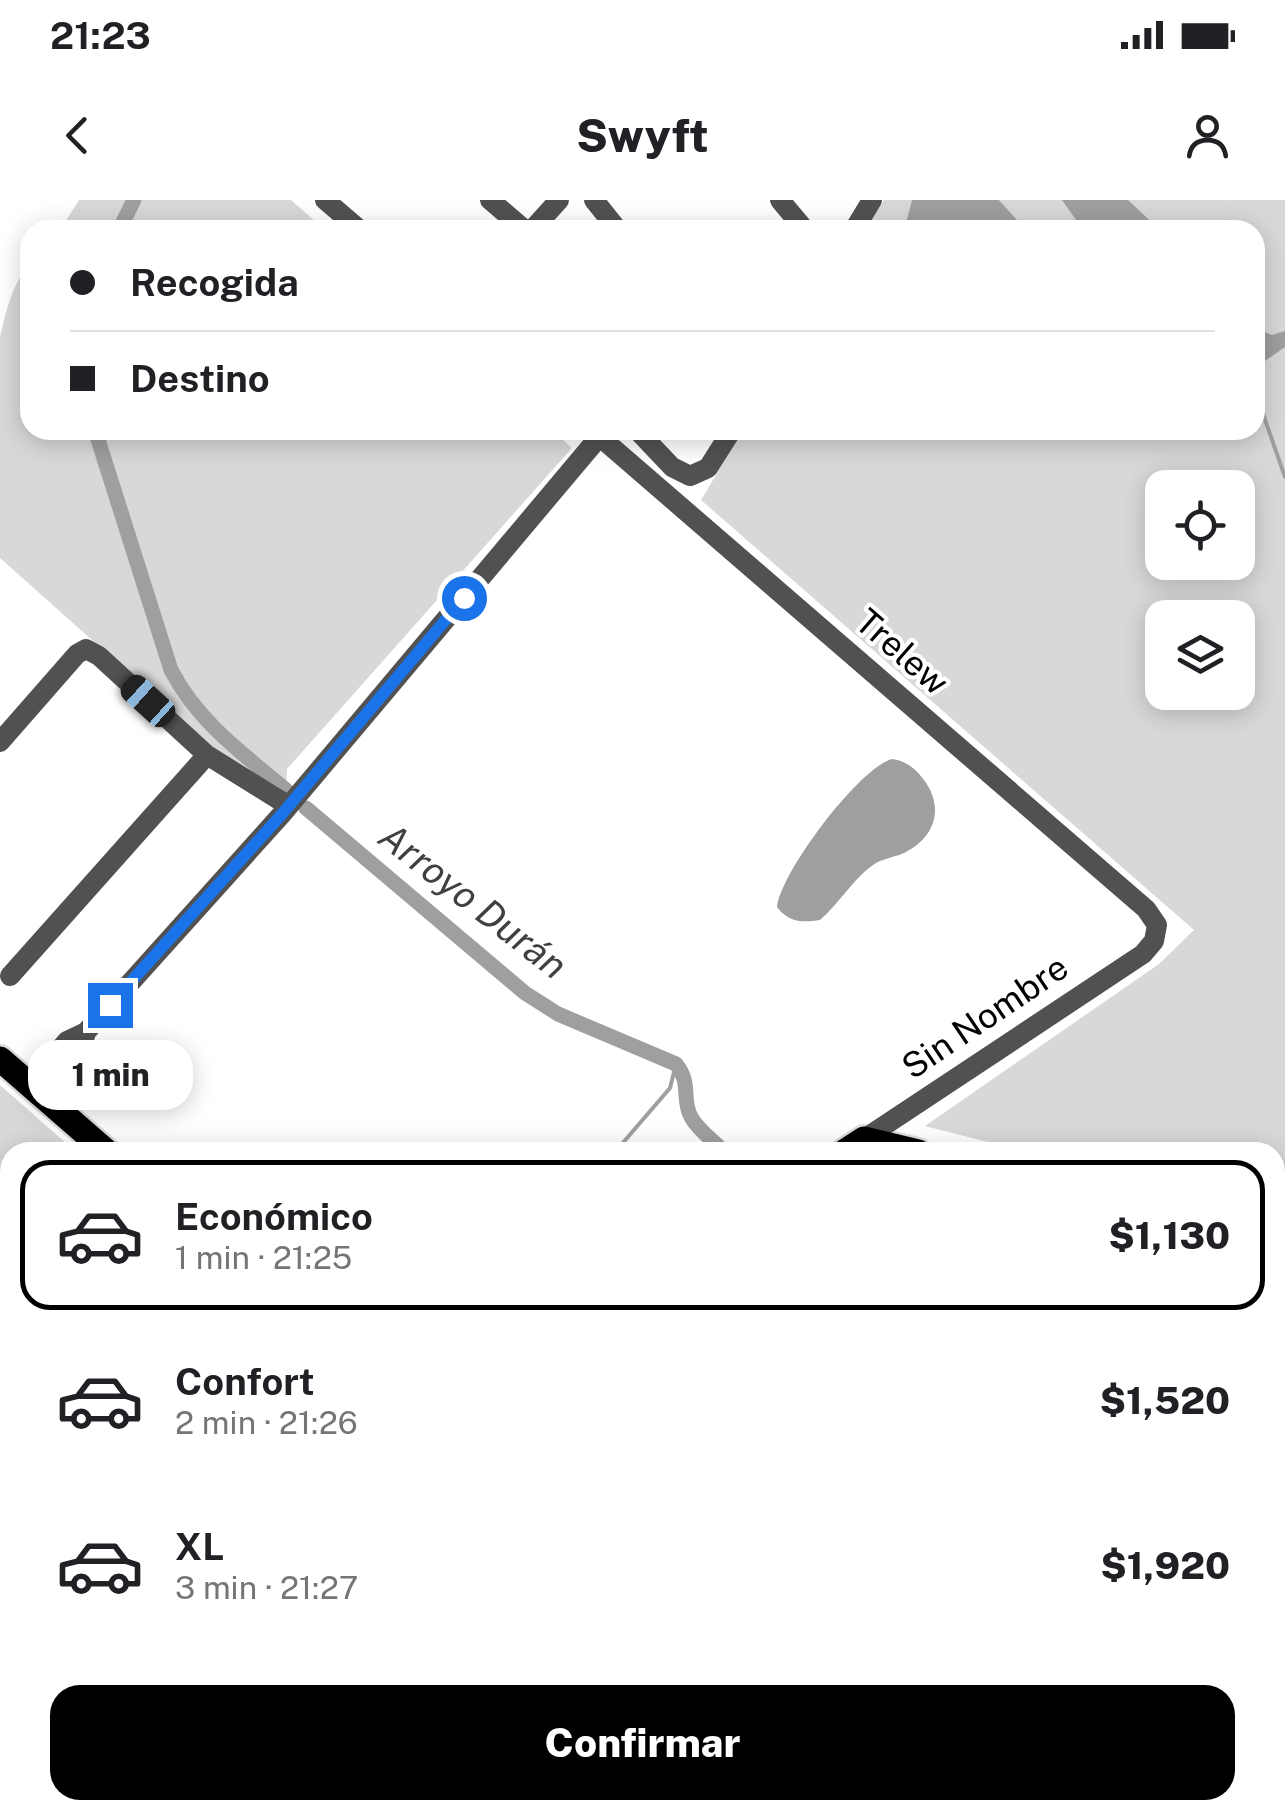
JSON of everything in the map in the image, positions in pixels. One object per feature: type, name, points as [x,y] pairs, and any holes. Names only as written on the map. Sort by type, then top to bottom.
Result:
[{"type":"main road","points":[[0,1059],[95,1142]]},
{"type":"street","points":[[326,200],[349,220]]},
{"type":"street","points":[[490,200],[515,220]]},
{"type":"street","points":[[538,220],[559,200]]},
{"type":"street","points":[[594,200],[610,220]]},
{"type":"street","points":[[780,200],[797,220]]},
{"type":"street","points":[[36,1091],[68,1041],[86,1032],[288,806],[589,440]]},
{"type":"street","name":"Trelew","points":[[603,440],[1146,909],[1158,933]]},
{"type":"street","points":[[646,440],[672,467],[690,476],[708,468],[726,440]]},
{"type":"street","points":[[0,742],[77,654],[86,650],[99,656],[208,755],[288,806]]},
{"type":"street","points":[[10,976],[208,755]]},
{"type":"street","name":"Sin Nombre","points":[[860,1142],[1143,954],[1158,933]]},
{"type":"shaded area","points":[[79,200],[291,200],[314,220],[66,220]]},
{"type":"shaded area","points":[[884,200],[912,200],[907,220],[872,220]]},
{"type":"shaded area","points":[[912,200],[999,200],[1017,220],[907,220]]},
{"type":"shaded area","points":[[999,200],[1285,200],[1285,1142],[988,1142],[925,1126],[1159,964],[1194,930],[701,500],[737,440],[1265,440],[1265,220],[1017,220]]},
{"type":"shaded area","points":[[1062,200],[1128,200],[1149,220],[1076,220]]},
{"type":"shaded area","points":[[20,279],[20,440],[563,440],[572,448],[287,769],[286,790],[213,748],[0,558],[0,337]]},
{"type":"shaded area","points":[[1285,331],[1285,347],[1265,361],[1265,332],[1272,335]]},
{"type":"shaded area","points":[[892,759],[914,769],[930,790],[934,820],[924,838],[906,852],[869,868],[820,920],[801,921],[786,916],[777,907],[806,847],[861,781]]},
{"type":"shaded area","points":[[0,1085],[65,1142],[0,1142]]},
{"type":"waterway","name":"Arroyo Durán","points":[[124,220],[134,200]]},
{"type":"waterway","points":[[1265,420],[1285,477]]},
{"type":"waterway","name":"Arroyo Durán","points":[[98,440],[171,670],[208,721],[286,790]]},
{"type":"waterway","name":"Arroyo Durán","points":[[306,808],[525,993],[558,1014],[676,1064],[684,1078],[691,1117],[714,1142]]},
{"type":"waterway","points":[[624,1142],[670,1088],[676,1064]]},
{"type":"route","points":[[110,1005],[282,814],[464,598]]}]
